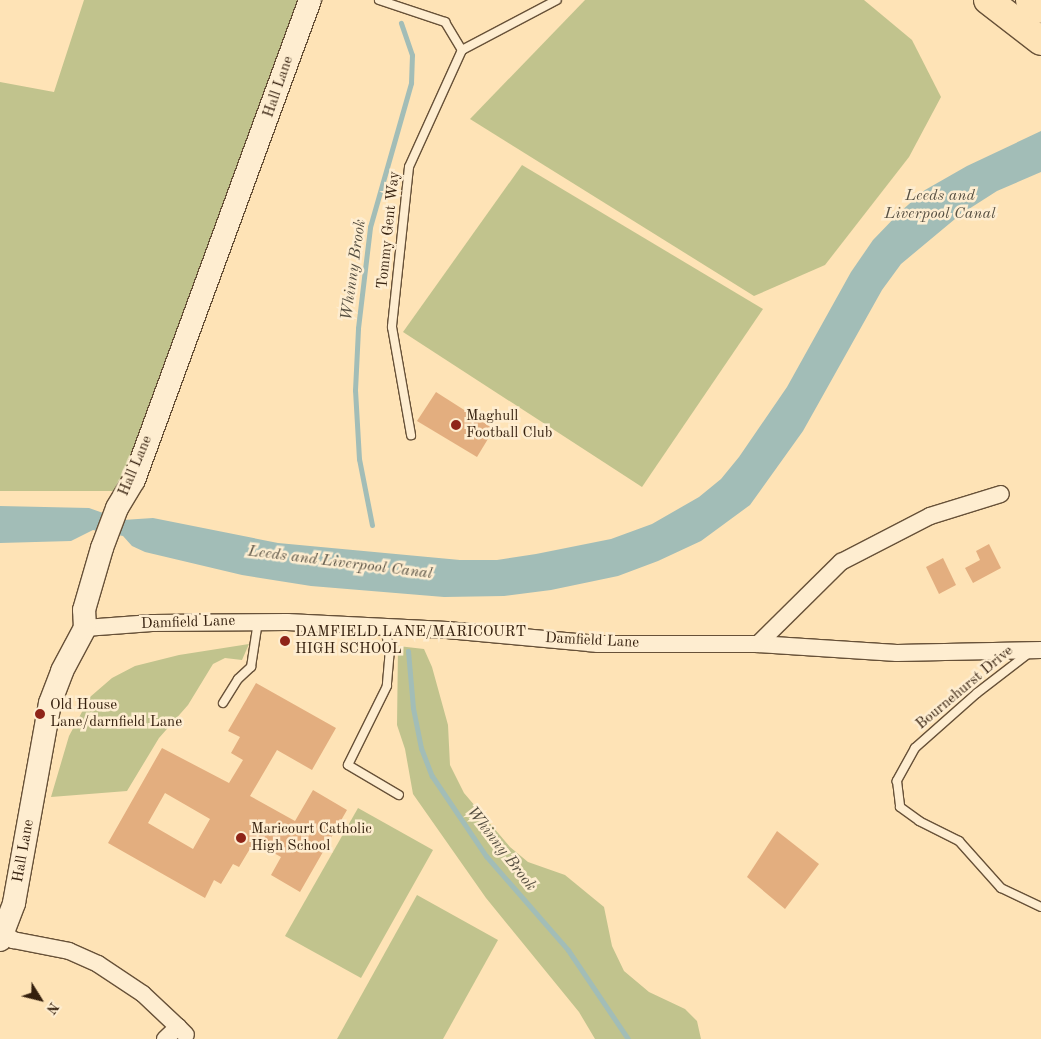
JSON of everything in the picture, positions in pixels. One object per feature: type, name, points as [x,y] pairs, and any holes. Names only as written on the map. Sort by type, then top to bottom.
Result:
[{"type":"highway","points":[[988,0],[1041,41]]},
{"type":"highway","points":[[1030,0],[1041,9]]},
{"type":"street","name":"Hall Lane","points":[[2,936],[14,903],[50,703],[85,628],[84,610],[113,516],[134,480],[310,0]]},
{"type":"street","points":[[758,644],[841,562],[930,516],[1001,494]]},
{"type":"street","name":"Damfield Lane","points":[[85,628],[152,623],[258,621],[384,627],[598,644],[758,644],[897,653],[1037,650]]},
{"type":"street","points":[[2,936],[13,940],[69,951],[98,964],[143,994],[182,1031],[165,1039]]},
{"type":"lane","points":[[379,0],[445,22],[462,50],[557,0]]},
{"type":"lane","name":"Tommy Gent Way","points":[[411,435],[392,327],[408,167],[462,50]]},
{"type":"lane","points":[[223,703],[238,679],[252,667],[258,621]]},
{"type":"lane","points":[[384,627],[390,649],[386,686],[348,765],[400,795]]},
{"type":"lane","name":"Bournehurst Drive","points":[[1037,650],[977,692],[915,748],[897,781],[900,807],[919,822],[959,841],[1001,888],[1041,906]]},
{"type":"green space","points":[[84,0],[303,0],[119,491],[0,491],[0,82],[54,92]]},
{"type":"green space","points":[[585,0],[864,0],[912,40],[941,97],[909,157],[825,265],[754,296],[470,119]]},
{"type":"green space","points":[[522,165],[763,309],[642,487],[403,332]]},
{"type":"green space","points":[[249,644],[242,660],[225,658],[213,664],[188,705],[159,738],[127,791],[51,797],[69,736],[90,697],[112,678],[135,666],[179,655]]},
{"type":"green space","points":[[398,646],[424,649],[432,667],[448,725],[450,765],[464,793],[510,847],[528,862],[565,875],[604,907],[612,946],[624,971],[649,992],[685,1009],[697,1021],[701,1039],[595,1039],[579,1012],[486,898],[413,794],[405,749],[397,725]]},
{"type":"green space","points":[[358,808],[433,850],[361,978],[285,936]]},
{"type":"green space","points":[[417,895],[498,940],[443,1039],[337,1039]]},
{"type":"water","name":"Leeds and Liverpool Canal","points":[[1041,131],[1041,172],[997,191],[961,214],[901,264],[882,290],[803,431],[750,505],[701,541],[658,561],[618,576],[551,590],[504,596],[444,597],[311,586],[242,575],[145,552],[132,546],[123,536],[93,530],[71,541],[0,543],[0,506],[89,508],[123,520],[153,518],[278,543],[460,560],[497,560],[536,554],[611,539],[652,524],[699,497],[721,479],[739,457],[787,387],[851,272],[873,240],[900,212],[925,190],[967,166]]},
{"type":"building","name":"Maghull Football Club","points":[[436,392],[494,429],[477,457],[417,421]]},
{"type":"building","points":[[989,544],[1001,568],[973,583],[965,568],[980,560],[976,551]]},
{"type":"building","points":[[943,558],[956,585],[939,594],[926,567]]},
{"type":"building","points":[[256,683],[336,728],[312,770],[277,750],[250,796],[295,821],[313,790],[347,810],[300,892],[271,875],[281,857],[254,842],[239,867],[233,864],[221,884],[214,880],[205,898],[108,843],[162,748],[229,783],[243,760],[231,753],[240,737],[228,731]],"holes":[[[165,793],[210,819],[193,849],[148,823]]]},
{"type":"building","points":[[777,831],[819,864],[785,909],[747,877]]},
{"type":"waterway","name":"Whinny Brook","points":[[372,525],[359,459],[355,390],[358,328],[370,227],[411,83],[412,55],[401,23]]},
{"type":"waterway","name":"Whinny Brook","points":[[408,651],[413,708],[421,748],[432,776],[486,856],[568,950],[628,1039]]},
{"type":"place","name":"Maghull Football Club","points":[[456,425]]},
{"type":"place","name":"DAMFIELD LANE/MARICOURT HIGH SCHOOL","points":[[285,641]]},
{"type":"place","name":"Old House Lane/darnfield Lane","points":[[40,714]]},
{"type":"place","name":"Maricourt Catholic High School","points":[[241,838]]}]
